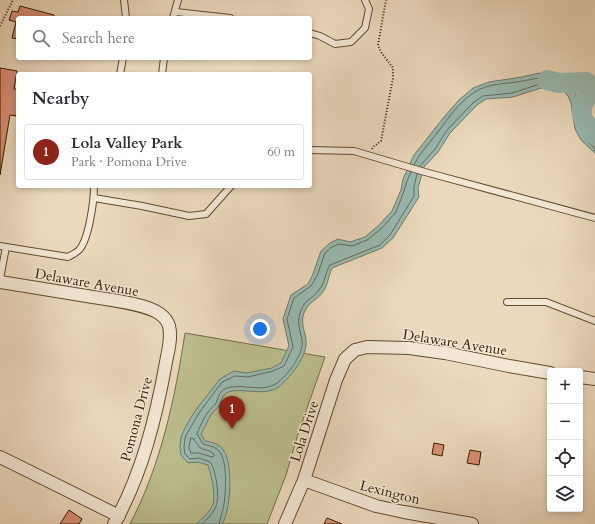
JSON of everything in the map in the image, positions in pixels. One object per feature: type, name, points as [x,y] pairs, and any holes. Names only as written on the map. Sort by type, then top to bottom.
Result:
[{"type":"street","name":"Delaware Avenue","points":[[0,281],[125,302],[156,312],[166,319]]},
{"type":"street","name":"Pomona Drive","points":[[116,520],[142,460],[154,419],[170,337],[166,319]]},
{"type":"street","name":"Delaware Avenue","points":[[355,350],[367,347],[409,348],[445,353],[547,372]]},
{"type":"street","name":"Lola Drive","points":[[285,524],[304,480],[336,380],[345,360],[355,350]]},
{"type":"street","points":[[583,377],[595,379]]},
{"type":"street","points":[[0,457],[116,520]]},
{"type":"street","name":"Lexington","points":[[304,480],[376,506],[472,524]]},
{"type":"lane","points":[[124,0],[126,16]]},
{"type":"lane","points":[[174,16],[178,0]]},
{"type":"lane","points":[[312,34],[335,44],[351,42],[365,28],[369,9],[365,0]]},
{"type":"lane","points":[[176,12],[212,16]]},
{"type":"lane","points":[[120,72],[123,60]]},
{"type":"lane","points":[[162,72],[164,60]]},
{"type":"lane","points":[[312,150],[354,151],[425,172],[595,218]]},
{"type":"lane","points":[[0,281],[3,246],[68,257],[79,250],[85,239],[94,198],[94,188]]},
{"type":"lane","points":[[94,198],[189,216],[206,214],[229,188]]},
{"type":"lane","points":[[507,302],[546,302],[595,321]]},
{"type":"path","points":[[0,26],[13,0]]},
{"type":"path","points":[[371,156],[373,147],[381,141],[393,78],[393,68],[381,52],[378,45],[386,0]]},
{"type":"green space","points":[[185,333],[325,357],[298,434],[286,475],[267,524],[130,524],[141,502],[165,431],[177,382]]},
{"type":"water","points":[[539,73],[560,78],[569,77],[576,88],[576,102],[595,129],[595,153],[581,140],[575,129],[571,103],[568,96],[562,90],[553,87],[541,88],[513,97],[486,99],[477,105],[450,133],[438,152],[424,167],[418,188],[419,197],[393,238],[382,248],[332,268],[324,290],[308,306],[304,313],[303,323],[306,346],[302,359],[289,377],[274,390],[258,392],[235,391],[229,392],[223,396],[219,406],[212,414],[201,434],[205,441],[218,445],[227,457],[230,488],[227,509],[222,524],[196,524],[213,504],[214,494],[208,465],[198,462],[188,463],[181,455],[181,437],[195,411],[220,379],[234,371],[247,373],[272,368],[281,363],[289,346],[283,319],[291,295],[308,284],[321,251],[330,243],[338,239],[350,242],[365,237],[392,211],[401,190],[403,179],[414,155],[459,100],[473,88],[489,82]]},
{"type":"building","points":[[20,6],[54,16],[16,16],[16,22],[9,20],[12,11],[18,12]]},
{"type":"building","points":[[16,22],[16,39],[12,38]]},
{"type":"building","points":[[0,68],[17,71],[14,89],[16,89],[16,116],[10,115],[0,175]]},
{"type":"building","points":[[434,443],[444,445],[442,456],[432,454]]},
{"type":"building","points":[[470,450],[481,452],[479,465],[467,463]]},
{"type":"building","points":[[69,510],[82,519],[79,524],[60,524]]},
{"type":"building","points":[[327,518],[342,524],[324,524]]},
{"type":"waterway","points":[[547,80],[559,83],[586,82],[592,87],[591,93],[583,103],[582,113],[585,122],[595,135]]},
{"type":"place","name":"Lola Valley Park","points":[[232,429]]}]
